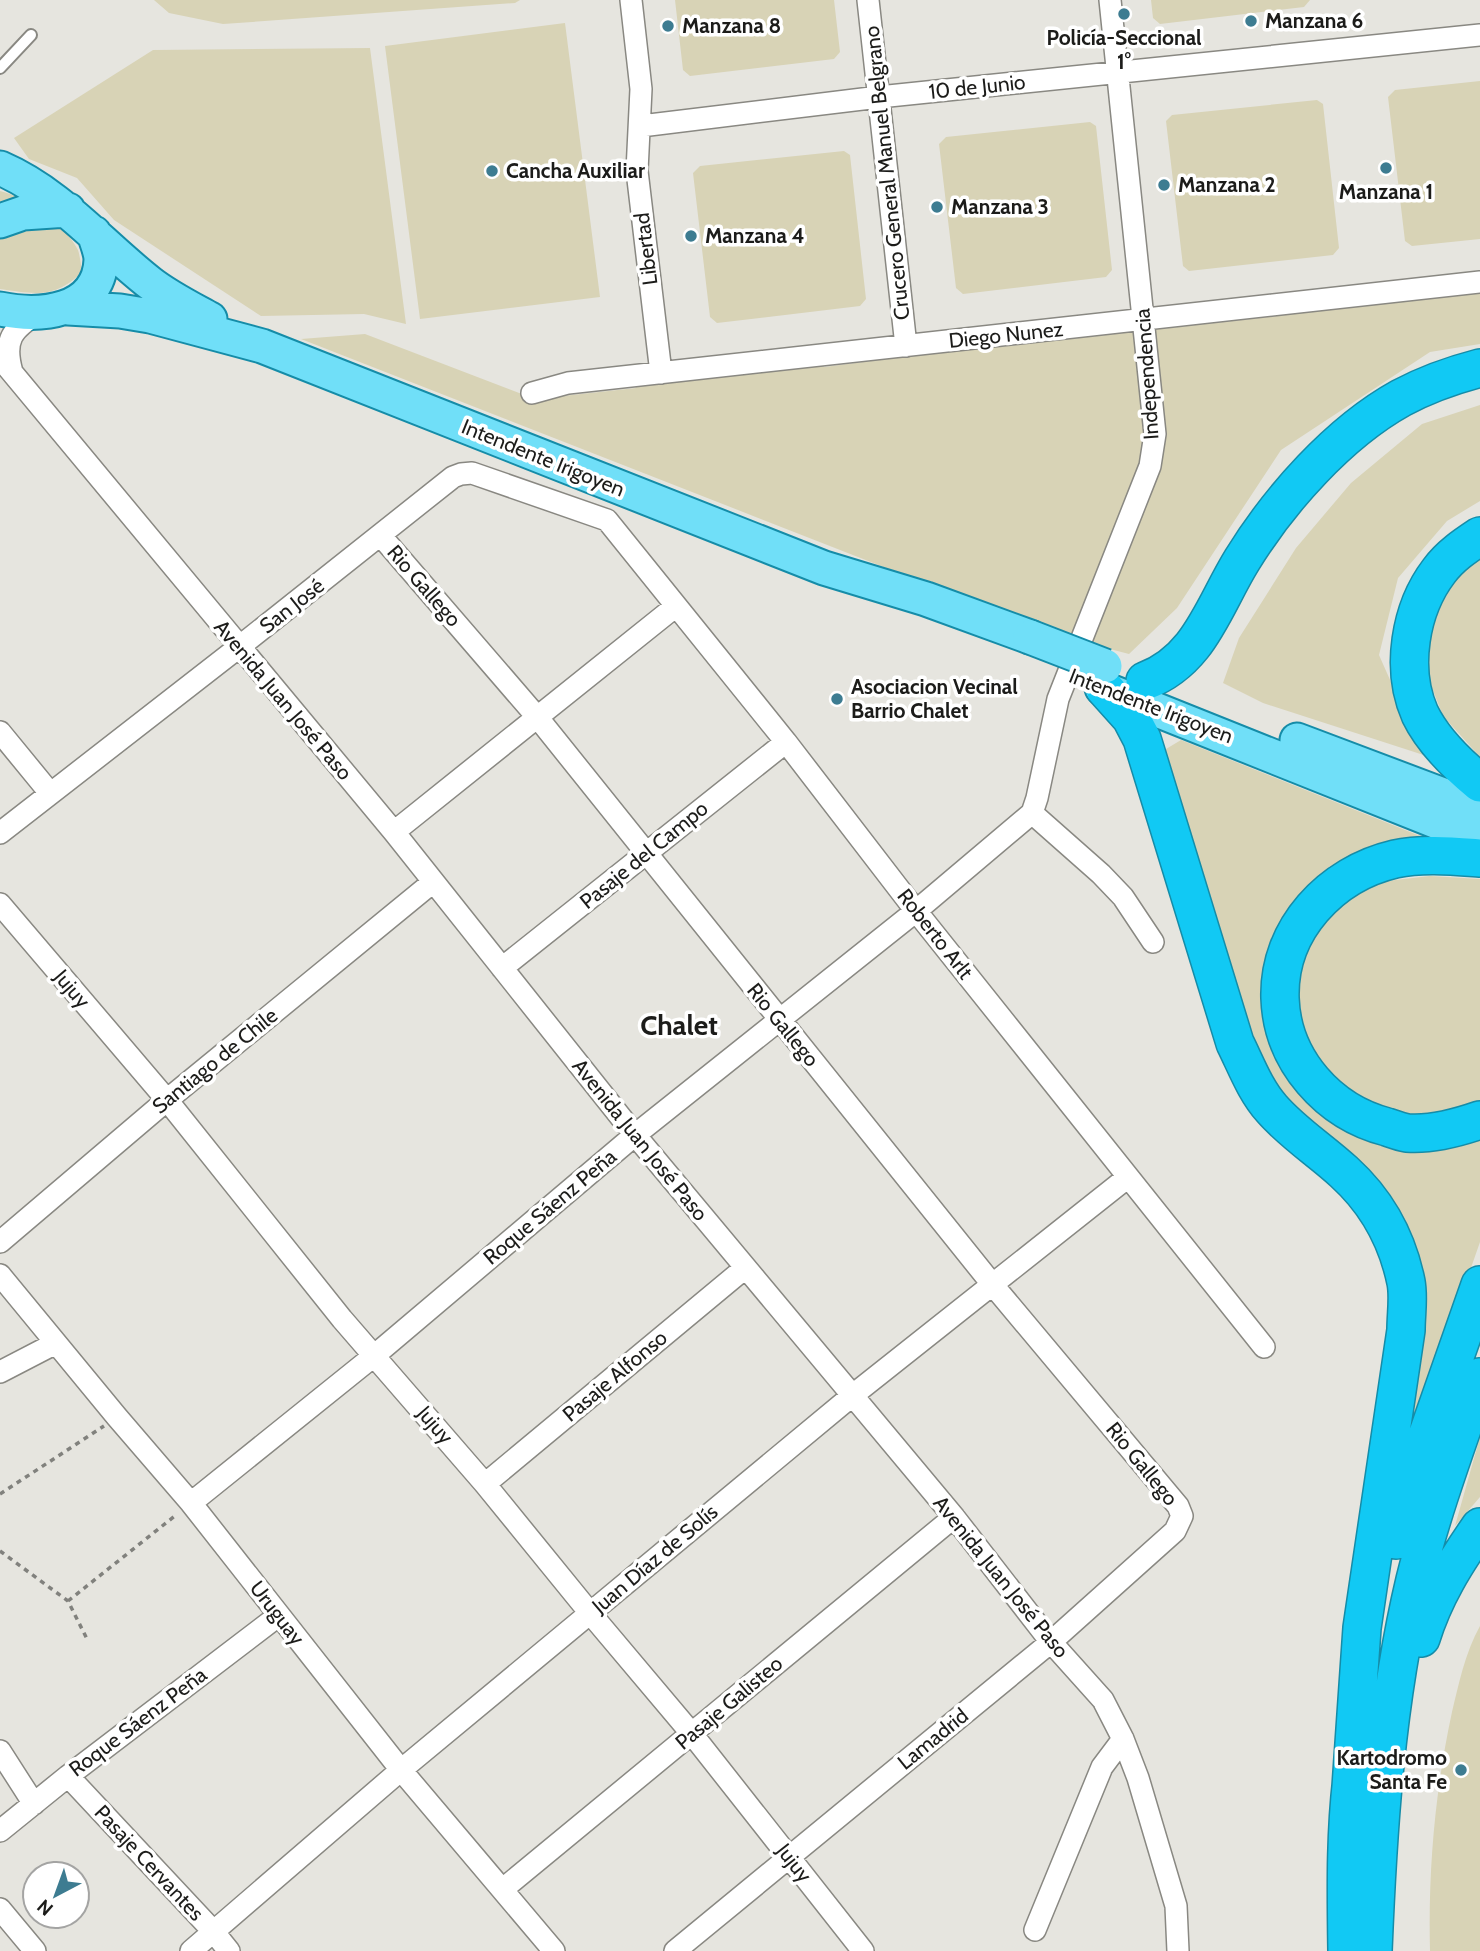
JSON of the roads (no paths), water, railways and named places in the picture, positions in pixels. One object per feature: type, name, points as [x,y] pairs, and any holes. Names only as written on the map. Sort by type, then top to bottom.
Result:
[{"type":"highway","points":[[1145,681],[1175,666],[1189,650],[1242,560],[1275,514],[1306,477],[1341,442],[1371,417],[1400,399],[1480,368]]},
{"type":"highway","points":[[1480,536],[1461,548],[1439,570],[1421,603],[1412,631],[1410,673],[1420,715],[1457,763],[1480,783]]},
{"type":"highway","points":[[1102,680],[1122,705],[1142,739],[1236,1043],[1257,1087],[1285,1124],[1344,1172],[1376,1206],[1394,1239],[1406,1284],[1406,1330],[1362,1628],[1347,1848],[1347,1951]]},
{"type":"highway","points":[[1480,858],[1398,858],[1348,876],[1318,900],[1296,932],[1284,965],[1280,998],[1284,1028],[1301,1066],[1328,1098],[1363,1121],[1407,1133],[1454,1129],[1480,1120]]},
{"type":"highway","points":[[1350,1787],[1388,1571],[1419,1459],[1480,1285]]},
{"type":"highway","points":[[1373,1951],[1383,1773],[1415,1580],[1446,1475],[1480,1377]]},
{"type":"highway","points":[[1376,1880],[1409,1690],[1429,1612],[1444,1581],[1480,1527]]},
{"type":"main road","name":"Intendente Irigoyen","points":[[0,168],[42,190],[150,283],[186,306],[262,346],[824,568],[926,599],[1102,680],[1480,839]]},
{"type":"main road","points":[[0,221],[23,213],[68,211]]},
{"type":"main road","points":[[53,311],[88,291],[96,278],[101,260],[94,233]]},
{"type":"main road","name":"Intendente Irigoyen","points":[[0,309],[120,311],[150,316],[262,346]]},
{"type":"main road","name":"Intendente Irigoyen","points":[[1102,680],[1145,681],[1480,809]]},
{"type":"street","name":"Libertad","points":[[631,0],[642,89],[637,171],[661,373]]},
{"type":"street","name":"Crucero General Manuel Belgrano","points":[[868,0],[906,346]]},
{"type":"street","name":"Independencia","points":[[1032,813],[1058,699],[1150,467],[1154,434],[1110,0]]},
{"type":"street","name":"10 de Junio","points":[[641,126],[879,97],[1480,35]]},
{"type":"street","name":"Diego Nunez","points":[[532,393],[568,383],[1480,282]]},
{"type":"street","name":"Avenida Juan José Paso","points":[[53,311],[19,325],[12,334],[6,366],[394,832],[635,1135],[954,1517],[1051,1642],[1102,1700],[1123,1738],[1138,1777],[1176,1906],[1178,1951]]},
{"type":"street","name":"San José","points":[[0,833],[453,477],[472,473],[607,520]]},
{"type":"street","name":"Roberto Arlt","points":[[607,520],[1264,1347]]},
{"type":"street","name":"Rio Gallego","points":[[381,536],[538,718],[992,1284],[1178,1506],[1182,1516]]},
{"type":"street","points":[[394,832],[677,606]]},
{"type":"street","points":[[0,732],[50,793]]},
{"type":"street","name":"Pasaje del Campo","points":[[502,968],[786,742]]},
{"type":"street","name":"Roque Sáenz Peña","points":[[191,1503],[375,1355],[635,1135],[916,911],[1032,813]]},
{"type":"street","points":[[1032,813],[1123,897],[1153,942]]},
{"type":"street","name":"Santiago de Chile","points":[[0,1242],[167,1100],[433,882]]},
{"type":"street","name":"Jujuy","points":[[0,904],[167,1100],[342,1319],[485,1484],[692,1734],[863,1951]]},
{"type":"street","name":"Juan Díaz de Solís","points":[[191,1951],[401,1770],[853,1395],[1128,1177]]},
{"type":"street","name":"Pasaje Alfonso","points":[[485,1484],[745,1268]]},
{"type":"street","name":"Uruguay","points":[[0,1275],[191,1503],[401,1770],[554,1951]]},
{"type":"street","points":[[0,1372],[56,1343]]},
{"type":"street","name":"Lamadrid","points":[[675,1951],[1051,1642],[1175,1531],[1182,1516]]},
{"type":"street","name":"Pasaje Galisteo","points":[[503,1889],[954,1517]]},
{"type":"street","name":"Roque Sáenz Peña","points":[[0,1831],[278,1616]]},
{"type":"street","points":[[1035,1930],[1102,1767],[1123,1738]]},
{"type":"street","points":[[0,1751],[34,1804]]},
{"type":"street","name":"Pasaje Cervantes","points":[[68,1776],[229,1951]]},
{"type":"street","points":[[0,1909],[35,1951]]},
{"type":"lane","points":[[0,68],[31,35]]},
{"type":"place","name":"Policía-Seccional 1°","points":[[1124,14]]},
{"type":"place","name":"Manzana 6","points":[[1251,21]]},
{"type":"place","name":"Manzana 8","points":[[668,26]]},
{"type":"place","name":"Manzana 1","points":[[1386,168]]},
{"type":"place","name":"Cancha Auxiliar","points":[[492,171]]},
{"type":"place","name":"Manzana 2","points":[[1164,185]]},
{"type":"place","name":"Manzana 3","points":[[937,207]]},
{"type":"place","name":"Manzana 4","points":[[691,236]]},
{"type":"place","name":"Asociacion Vecinal Barrio Chalet","points":[[837,699]]},
{"type":"place","name":"Kartodromo Santa Fe","points":[[1461,1770]]},
{"type":"district","name":"Chalet","points":[[679,1025]]}]
